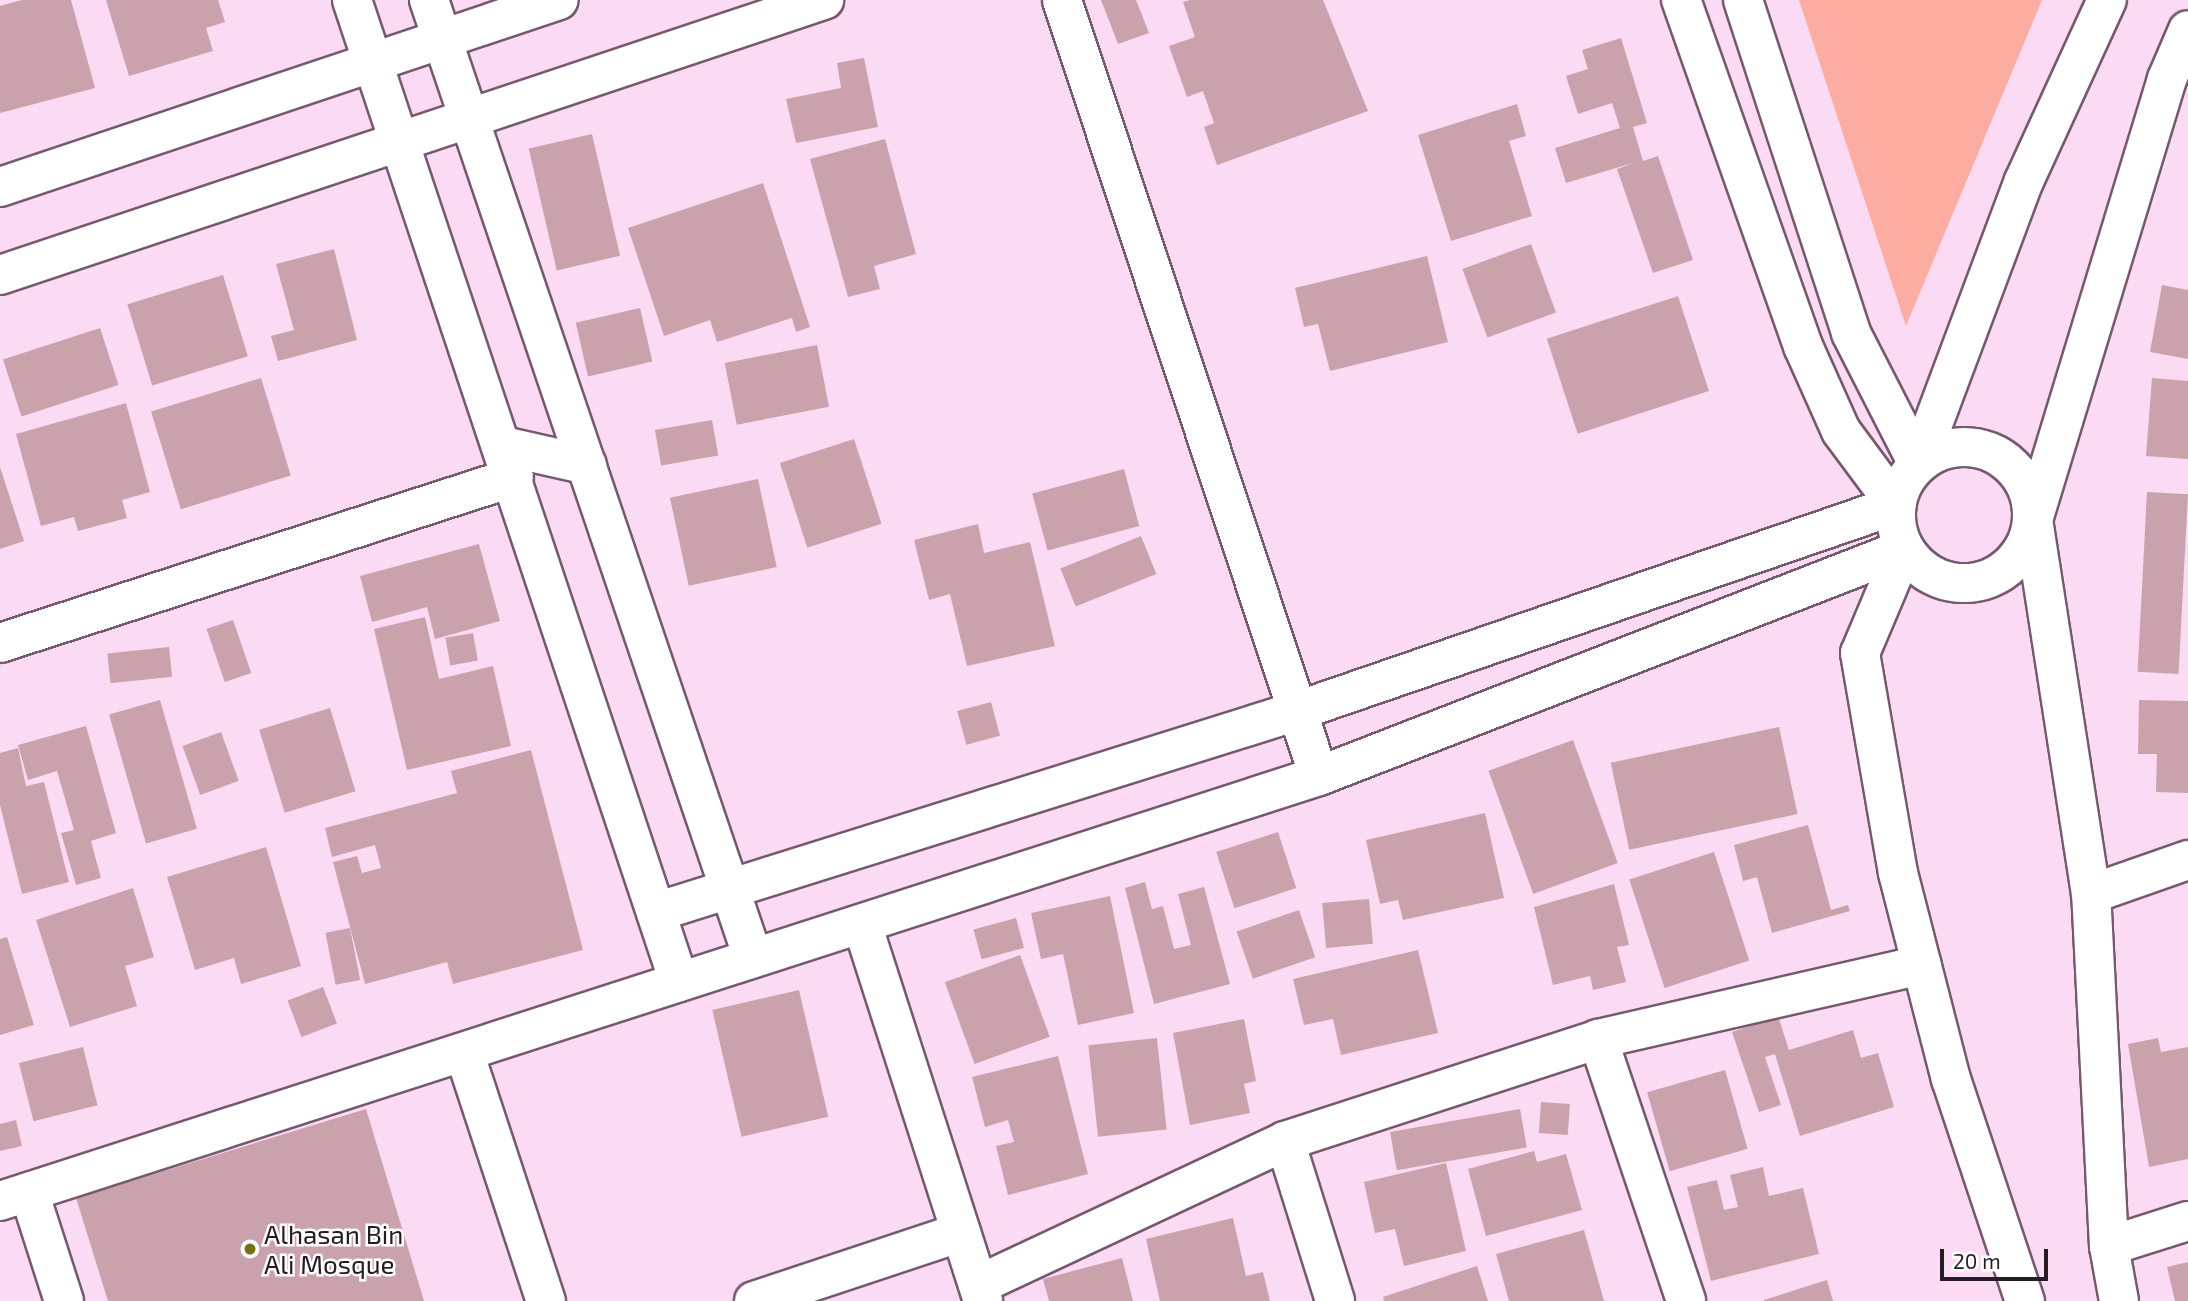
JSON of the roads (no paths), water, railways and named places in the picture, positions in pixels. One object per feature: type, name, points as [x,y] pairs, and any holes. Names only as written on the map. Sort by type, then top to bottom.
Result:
[{"type":"street","points":[[352,0],[679,982]]},
{"type":"street","points":[[429,0],[753,958]]},
{"type":"street","points":[[0,187],[559,0]]},
{"type":"street","points":[[0,275],[824,0]]},
{"type":"street","points":[[1062,0],[1319,776]]},
{"type":"street","points":[[1681,0],[1803,346],[1841,431],[1896,505],[1904,549],[1860,653],[1898,873],[1951,1079],[2025,1301]]},
{"type":"street","points":[[1744,0],[1851,333],[1918,464]]},
{"type":"street","points":[[656,912],[1297,711],[1896,505],[1918,464],[2024,181],[2107,0]]},
{"type":"street","points":[[1904,549],[1936,578],[1979,582],[2016,560],[2033,520],[2166,79],[2188,30]]},
{"type":"street","points":[[1918,464],[1960,446],[2004,459],[2026,486],[2091,894],[2109,1246],[2119,1301]]},
{"type":"street","points":[[0,643],[508,462],[587,465]]},
{"type":"street","points":[[64,1301],[15,1196],[1319,776],[1904,549]]},
{"type":"street","points":[[2091,894],[2188,860]]},
{"type":"street","points":[[862,924],[981,1293],[1285,1141],[1598,1039],[1922,965]]},
{"type":"street","points":[[1598,1039],[1686,1301]]},
{"type":"street","points":[[464,1052],[546,1301]]},
{"type":"street","points":[[1285,1141],[1335,1301]]},
{"type":"street","points":[[2109,1246],[2188,1220]]},
{"type":"street","points":[[754,1301],[961,1232]]},
{"type":"place","name":"Alhasan Bin Ali Mosque","points":[[250,1249]]}]
